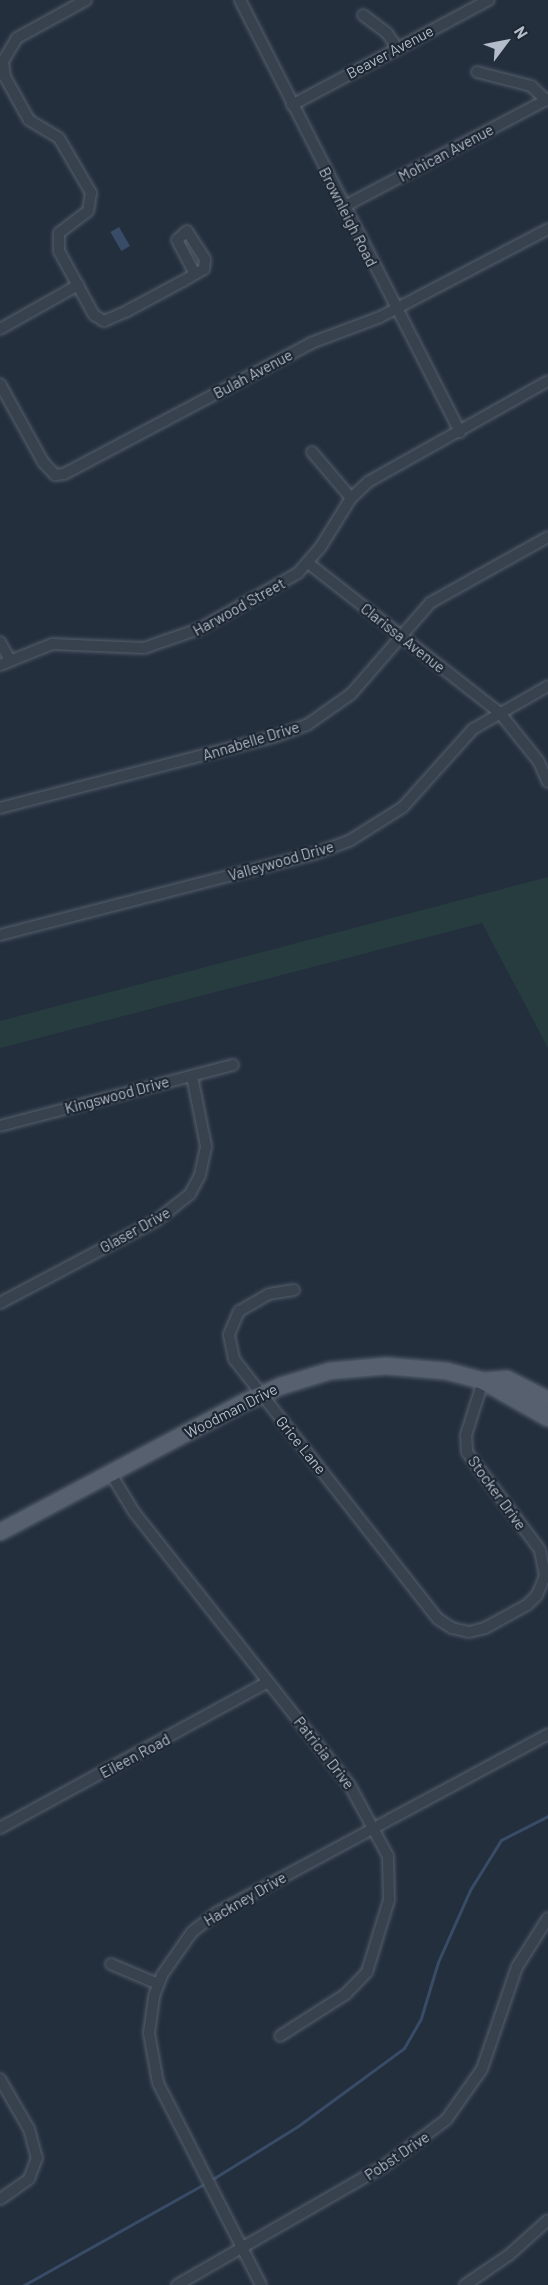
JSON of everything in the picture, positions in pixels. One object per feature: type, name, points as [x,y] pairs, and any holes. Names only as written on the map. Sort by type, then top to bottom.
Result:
[{"type":"main road","name":"Woodman Drive","points":[[0,1532],[260,1395],[310,1376],[355,1368],[432,1368],[483,1381],[548,1418]]},
{"type":"main road","name":"Woodman Drive","points":[[483,1381],[507,1379],[548,1400]]},
{"type":"street","points":[[86,0],[16,38],[6,53],[3,69],[29,120],[59,138],[91,193],[88,211],[63,228],[57,239],[94,315],[104,321],[195,274]]},
{"type":"street","name":"Beaver Avenue","points":[[292,105],[489,0]]},
{"type":"street","name":"Brownleigh Road","points":[[244,1],[343,207],[460,432]]},
{"type":"street","points":[[363,15],[387,33],[397,48]]},
{"type":"street","points":[[477,72],[531,86],[547,99]]},
{"type":"street","name":"Mohican Avenue","points":[[343,207],[547,99]]},
{"type":"street","name":"Bulah Avenue","points":[[0,384],[42,462],[56,475],[64,474],[312,343],[395,309],[548,229]]},
{"type":"street","points":[[0,329],[78,285]]},
{"type":"street","name":"Harwood Street","points":[[5,662],[52,644],[129,649],[175,640],[279,586],[308,563],[351,498],[368,482],[548,381]]},
{"type":"street","points":[[312,452],[351,498]]},
{"type":"street","name":"Annabelle Drive","points":[[0,807],[276,736],[307,724],[351,694],[400,637],[443,594],[548,537]]},
{"type":"street","name":"Clarissa Avenue","points":[[308,563],[499,712],[539,762],[548,782]]},
{"type":"street","points":[[0,642],[5,662]]},
{"type":"street","name":"Valleywood Drive","points":[[0,935],[315,853],[349,841],[403,807],[467,735],[499,712],[548,686]]},
{"type":"street","name":"Kingswood Drive","points":[[0,1126],[233,1065]]},
{"type":"street","name":"Glaser Drive","points":[[0,1304],[156,1220],[190,1194],[200,1175],[206,1146],[205,1124],[192,1076]]},
{"type":"street","name":"Grice Lane","points":[[294,1290],[258,1298],[239,1311],[231,1326],[231,1352],[260,1395],[438,1618]]},
{"type":"street","name":"Stocker Drive","points":[[438,1618],[460,1631],[486,1628],[532,1601],[545,1576],[540,1550],[467,1452],[466,1435],[483,1381]]},
{"type":"street","name":"Patricia Drive","points":[[111,1474],[134,1512],[349,1784],[388,1856],[392,1880],[373,1959],[346,1994],[280,2036]]},
{"type":"street","name":"Eileen Road","points":[[0,1828],[268,1682]]},
{"type":"street","name":"Hackney Drive","points":[[261,2285],[164,2097],[153,2066],[149,2033],[158,1984],[181,1945],[205,1921],[548,1734]]},
{"type":"street","name":"Pobst Drive","points":[[177,2285],[243,2250],[413,2148],[446,2120],[482,2069],[517,1967],[548,1918]]},
{"type":"street","points":[[111,1964],[158,1984]]},
{"type":"street","points":[[0,2079],[29,2129],[37,2150],[29,2179],[0,2199]]},
{"type":"street","points":[[465,2285],[509,2255],[548,2220]]},
{"type":"green space","points":[[548,877],[548,1048],[482,923],[0,1048],[0,1021]]},
{"type":"water","points":[[119,227],[130,246],[121,251],[110,232]]},
{"type":"waterway","points":[[211,2180],[298,2126],[404,2048],[421,2018],[438,1962],[470,1890],[501,1840],[548,1816]]},
{"type":"waterway","points":[[24,2285],[206,2183]]}]
